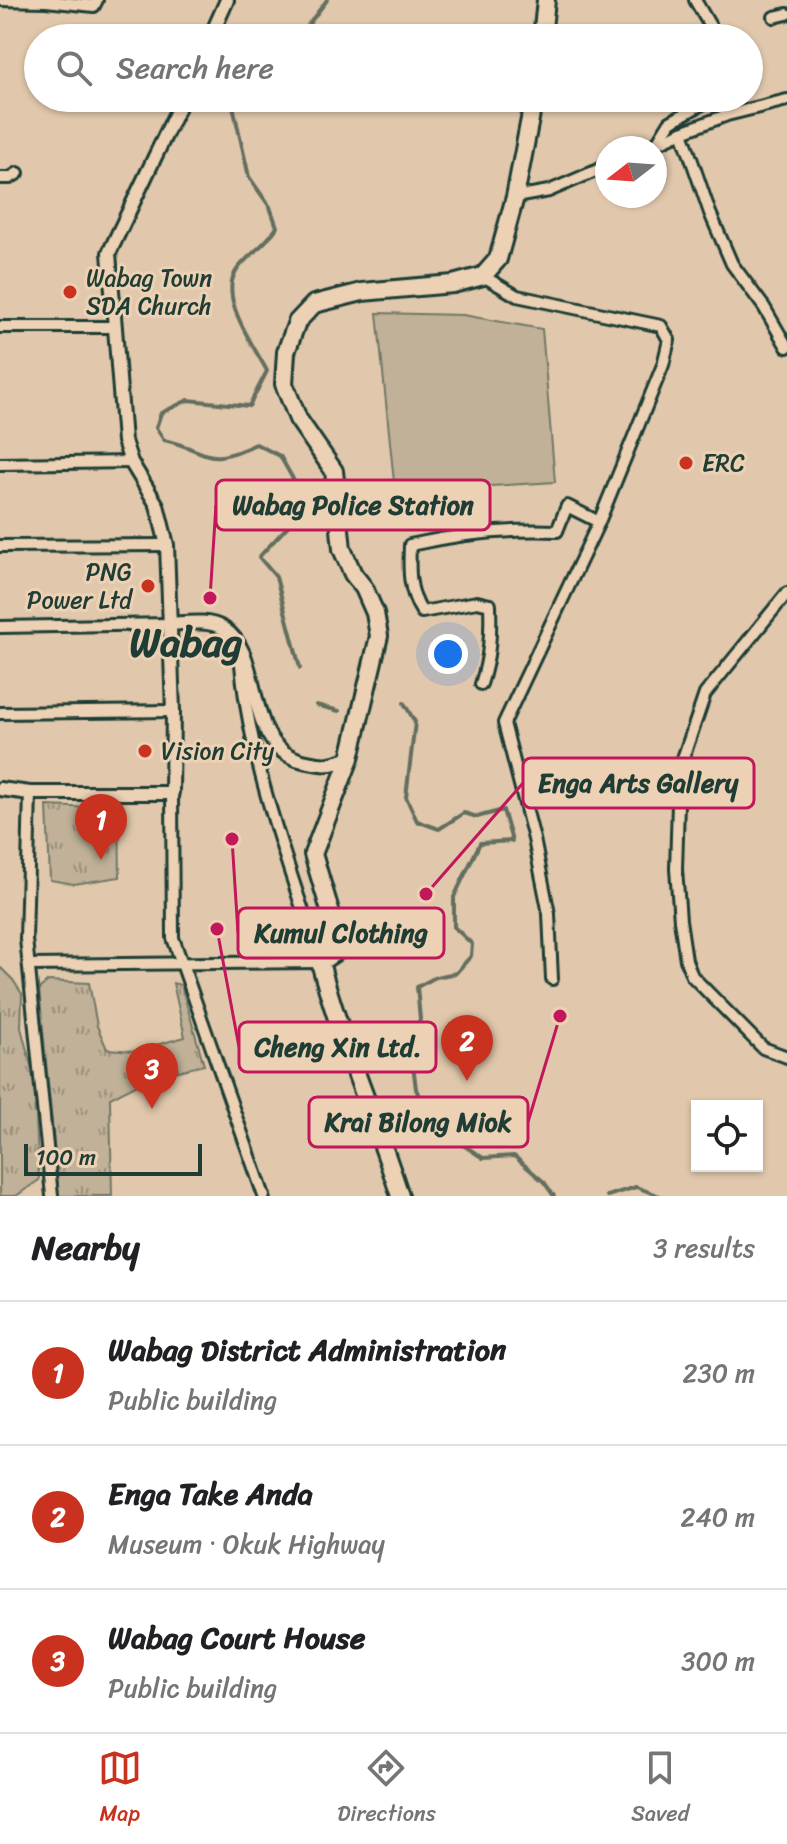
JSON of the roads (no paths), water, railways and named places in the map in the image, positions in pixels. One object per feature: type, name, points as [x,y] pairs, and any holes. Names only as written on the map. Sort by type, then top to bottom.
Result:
[{"type":"main road","points":[[543,24],[546,0]]},
{"type":"main road","points":[[400,1196],[386,1149],[335,1018],[320,962],[335,952],[337,934],[313,854],[350,758],[379,636],[375,613],[342,549],[334,471],[298,419],[284,384],[286,352],[297,322],[314,304],[362,292],[453,284],[483,276],[498,259],[515,197],[531,112]]},
{"type":"street","points":[[0,0],[94,6],[97,0]]},
{"type":"street","points":[[216,24],[227,0]]},
{"type":"street","points":[[695,0],[709,24]]},
{"type":"street","points":[[774,17],[787,14]]},
{"type":"street","points":[[763,106],[787,100]]},
{"type":"street","points":[[176,112],[109,253],[113,327],[124,441],[131,462],[157,505],[167,545],[173,711],[173,938],[264,1196]]},
{"type":"street","points":[[660,136],[670,122],[688,112]]},
{"type":"street","points":[[667,139],[739,112]]},
{"type":"street","points":[[682,132],[710,213],[732,264],[764,307],[787,347]]},
{"type":"street","points":[[515,197],[549,191],[595,171]]},
{"type":"street","points":[[0,178],[10,178],[18,173]]},
{"type":"street","points":[[483,276],[517,296],[661,326],[669,340],[663,365],[599,522],[504,723],[546,899],[552,979]]},
{"type":"street","points":[[0,327],[113,327]]},
{"type":"street","points":[[0,464],[131,462]]},
{"type":"street","points":[[481,684],[492,635],[490,605],[477,602],[422,612],[414,599],[409,568],[410,545],[457,535],[557,531],[567,506],[599,522]]},
{"type":"street","points":[[0,546],[167,545]]},
{"type":"street","points":[[787,593],[705,694],[679,770],[676,869],[680,920],[686,960],[692,976],[763,1048],[787,1057]]},
{"type":"street","points":[[0,627],[205,622],[225,630],[239,646],[261,719],[275,746],[297,759],[328,766],[350,758]]},
{"type":"street","points":[[29,965],[320,962],[258,755],[242,692],[239,646]]},
{"type":"street","points":[[0,713],[173,711]]},
{"type":"street","points":[[0,789],[30,793],[172,793]]},
{"type":"street","points":[[30,793],[26,939],[52,1196]]},
{"type":"waterway","points":[[309,24],[327,0]]},
{"type":"waterway","points":[[234,112],[249,177],[270,207],[277,227],[243,262],[232,284],[232,296],[240,323],[267,371],[249,406],[188,400],[161,413],[156,428],[164,440],[208,455],[227,455],[256,444],[280,456],[293,479],[296,510],[287,527],[259,557],[276,577],[300,668]]},
{"type":"waterway","points":[[404,703],[415,722],[406,797],[417,821],[439,829],[464,813],[477,817],[503,810],[512,841],[480,843],[454,897],[454,927],[472,944],[471,956],[456,973],[436,977],[417,987],[420,1019],[411,1049],[416,1089],[429,1118],[454,1139],[483,1158],[514,1156],[544,1182],[554,1196]]},
{"type":"waterway","points":[[316,705],[339,711]]},
{"type":"waterway","points":[[607,1196],[636,1187],[660,1196]]},
{"type":"place","name":"Wabag Town SDA Church","points":[[70,292]]},
{"type":"place","name":"ERC","points":[[686,463]]},
{"type":"place","name":"PNG Power Ltd","points":[[148,586]]},
{"type":"place","name":"Wabag Police Station","points":[[210,598]]},
{"type":"place","name":"Vision City","points":[[145,751]]},
{"type":"place","name":"Kumul Clothing","points":[[232,839]]},
{"type":"place","name":"Wabag District Administration","points":[[101,860]]},
{"type":"place","name":"Enga Arts Gallery","points":[[426,894]]},
{"type":"place","name":"Cheng Xin Ltd.","points":[[217,929]]},
{"type":"place","name":"Krai Bilong Miok","points":[[560,1016]]},
{"type":"place","name":"Enga Take Anda","points":[[467,1081]]},
{"type":"place","name":"Wabag Court House","points":[[152,1109]]},
{"type":"district","name":"Wabag","points":[[186,642]]}]
